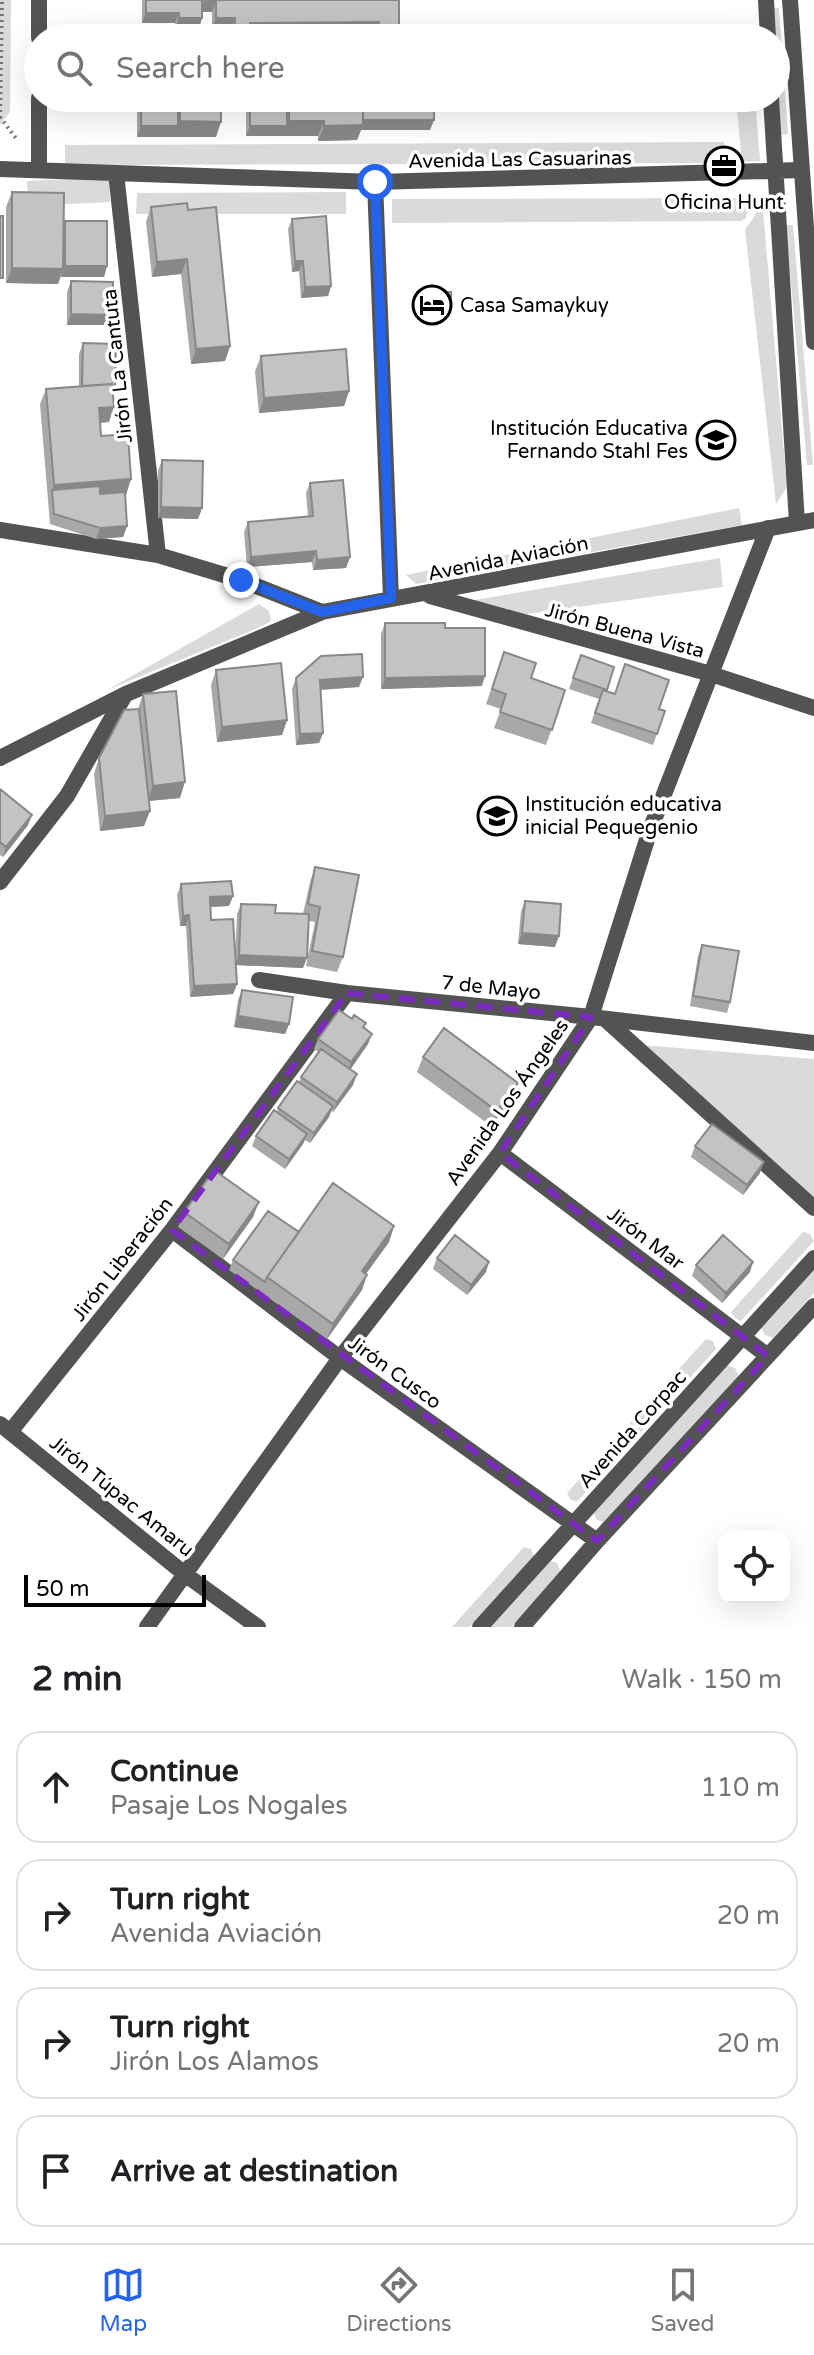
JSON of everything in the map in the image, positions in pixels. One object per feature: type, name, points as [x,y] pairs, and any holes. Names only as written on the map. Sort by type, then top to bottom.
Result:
[{"type":"street","points":[[39,0],[39,24]]},
{"type":"street","points":[[766,0],[767,24]]},
{"type":"street","points":[[790,0],[814,342]]},
{"type":"street","points":[[39,112],[39,168]]},
{"type":"street","points":[[772,112],[774,172],[806,521]]},
{"type":"street","name":"Avenida Las Casuarinas","points":[[0,169],[375,182],[802,170]]},
{"type":"street","name":"Jirón La Cantuta","points":[[116,173],[158,555]]},
{"type":"street","points":[[375,182],[391,598]]},
{"type":"street","name":"Avenida Aviación","points":[[0,758],[126,694],[322,612],[806,521]]},
{"type":"street","name":"Avenida Los Ángeles","points":[[147,1627],[340,1358],[500,1153],[598,1018],[645,843],[768,528]]},
{"type":"street","points":[[0,530],[158,555],[241,580],[322,612]]},
{"type":"street","name":"Jirón Buena Vista","points":[[425,595],[711,674],[814,708]]},
{"type":"street","points":[[0,882],[67,796],[126,694]]},
{"type":"street","name":"7 de Mayo","points":[[259,980],[347,993],[814,1043]]},
{"type":"street","name":"Jirón Liberación","points":[[5,1428],[172,1230],[347,993]]},
{"type":"street","points":[[598,1018],[814,1208]]},
{"type":"street","name":"Jirón Mar","points":[[500,1153],[768,1356]]},
{"type":"street","name":"Jirón Cusco","points":[[172,1230],[340,1358],[597,1541]]},
{"type":"street","name":"Avenida Corpac","points":[[480,1627],[814,1258]]},
{"type":"street","points":[[522,1627],[814,1306]]},
{"type":"street","name":"Jirón Túpac Amaru","points":[[5,1428],[186,1575],[258,1627]]},
{"type":"path","points":[[0,118],[2,0]]},
{"type":"highlighted area","points":[[347,993],[591,1017],[500,1153],[768,1356],[597,1541],[172,1230]]},
{"type":"shaded area","points":[[0,0],[11,0],[10,112],[0,125]]},
{"type":"shaded area","points":[[771,8],[779,8],[780,24],[772,24]]},
{"type":"shaded area","points":[[737,112],[756,112],[760,161],[742,162]]},
{"type":"shaded area","points":[[779,112],[786,112],[788,134],[780,135]]},
{"type":"shaded area","points":[[724,142],[724,163],[65,165],[65,145]]},
{"type":"shaded area","points":[[109,177],[110,202],[29,206],[27,181]]},
{"type":"shaded area","points":[[346,192],[346,214],[136,214],[137,193]]},
{"type":"shaded area","points":[[739,198],[748,201],[749,208],[745,219],[740,221],[392,223],[392,199]]},
{"type":"shaded area","points":[[762,199],[787,487],[776,504],[745,229]]},
{"type":"shaded area","points":[[786,225],[793,225],[813,465],[807,465]]},
{"type":"shaded area","points":[[739,508],[742,525],[416,584],[406,575]]},
{"type":"shaded area","points":[[720,558],[723,587],[527,614],[469,601]]},
{"type":"shaded area","points":[[259,604],[269,611],[271,621],[107,690]]},
{"type":"shaded area","points":[[629,1044],[814,1059],[814,1198]]},
{"type":"shaded area","points":[[803,1232],[810,1234],[814,1241],[741,1321],[735,1318],[731,1312]]},
{"type":"shaded area","points":[[814,1267],[814,1293],[773,1338],[765,1335],[760,1326]]},
{"type":"shaded area","points":[[706,1339],[713,1341],[716,1349],[577,1502],[570,1499],[567,1493]]},
{"type":"shaded area","points":[[726,1365],[735,1368],[739,1377],[606,1523],[597,1520],[593,1512]]},
{"type":"shaded area","points":[[524,1547],[531,1549],[534,1556],[470,1627],[452,1627]]},
{"type":"shaded area","points":[[548,1560],[557,1563],[561,1572],[512,1627],[488,1627]]},
{"type":"building","points":[[146,0],[399,0],[399,24],[235,24],[235,18],[216,18],[216,2],[202,2],[202,18],[179,18],[179,13],[146,13]]},
{"type":"building","points":[[141,112],[178,112],[178,126],[141,126]]},
{"type":"building","points":[[180,112],[221,112],[221,122],[180,121]]},
{"type":"building","points":[[250,112],[287,112],[287,126],[250,126]]},
{"type":"building","points":[[289,112],[363,112],[363,125],[324,126],[324,121],[289,121]]},
{"type":"building","points":[[363,112],[434,112],[434,120],[363,120]]},
{"type":"building","points":[[12,192],[64,193],[63,269],[12,268]]},
{"type":"building","points":[[187,203],[188,210],[216,207],[230,346],[196,349],[187,259],[157,262],[151,207]]},
{"type":"building","points":[[0,216],[3,216],[3,278],[0,278]]},
{"type":"building","points":[[326,216],[331,286],[305,287],[303,261],[295,261],[292,219]]},
{"type":"building","points":[[65,221],[107,221],[107,266],[65,266]]},
{"type":"building","points":[[71,281],[113,282],[113,315],[71,314]]},
{"type":"building","points":[[417,292],[451,292],[451,307],[417,307]]},
{"type":"building","points":[[83,343],[116,344],[115,388],[112,384],[82,386]]},
{"type":"building","points":[[346,349],[349,391],[264,398],[261,356]]},
{"type":"building","points":[[112,384],[114,407],[99,408],[101,436],[128,434],[131,479],[54,485],[46,389]]},
{"type":"building","points":[[162,460],[203,461],[202,508],[161,507]]},
{"type":"building","points":[[343,480],[350,557],[317,560],[316,551],[251,557],[248,522],[313,516],[310,483]]},
{"type":"building","points":[[100,486],[100,494],[125,492],[127,526],[100,528],[54,514],[52,490]]},
{"type":"building","points":[[385,623],[445,623],[445,628],[485,628],[485,676],[385,678]]},
{"type":"building","points":[[504,652],[536,663],[531,678],[565,690],[552,730],[500,712],[506,694],[492,689]]},
{"type":"building","points":[[362,654],[363,677],[320,680],[323,733],[300,734],[296,678],[321,656]]},
{"type":"building","points":[[581,655],[614,667],[607,690],[573,678]]},
{"type":"building","points":[[281,663],[287,720],[222,727],[216,670]]},
{"type":"building","points":[[625,664],[669,680],[659,709],[665,711],[657,734],[595,713],[603,690],[615,694]]},
{"type":"building","points":[[176,691],[185,782],[153,786],[143,694]]},
{"type":"building","points":[[139,709],[150,811],[105,816],[99,758],[124,710]]},
{"type":"building","points":[[0,789],[32,815],[6,847],[0,842]]},
{"type":"building","points":[[315,867],[359,875],[343,957],[312,951],[320,907],[308,904]]},
{"type":"building","points":[[231,881],[233,896],[210,897],[211,920],[233,919],[237,984],[194,986],[189,915],[183,916],[181,884]]},
{"type":"building","points":[[525,901],[561,904],[559,936],[522,933]]},
{"type":"building","points":[[241,904],[276,905],[275,913],[309,914],[307,958],[239,955]]},
{"type":"building","points":[[702,945],[739,951],[730,1002],[693,996]]},
{"type":"building","points":[[242,990],[293,997],[289,1024],[238,1016]]},
{"type":"building","points":[[339,1010],[352,1019],[354,1015],[366,1023],[363,1027],[372,1034],[351,1062],[318,1039]]},
{"type":"building","points":[[444,1028],[518,1083],[497,1111],[423,1057]]},
{"type":"building","points":[[321,1049],[357,1074],[337,1102],[301,1077]]},
{"type":"building","points":[[297,1081],[333,1106],[314,1133],[278,1108]]},
{"type":"building","points":[[274,1110],[307,1134],[289,1159],[256,1136]]},
{"type":"building","points":[[712,1124],[764,1162],[747,1185],[695,1146]]},
{"type":"building","points":[[214,1170],[259,1202],[229,1244],[184,1212]]},
{"type":"building","points":[[333,1183],[394,1226],[362,1271],[367,1275],[333,1324],[267,1277]]},
{"type":"building","points":[[268,1211],[299,1232],[265,1282],[233,1260]]},
{"type":"building","points":[[455,1235],[489,1262],[471,1285],[437,1258]]},
{"type":"building","points":[[723,1235],[753,1262],[726,1293],[696,1265]]},
{"type":"place","name":"Oficina Hunt","points":[[724,166]]},
{"type":"place","name":"Casa Samaykuy","points":[[432,305]]},
{"type":"place","name":"Institución Educativa Fernando Stahl Fes","points":[[716,440]]},
{"type":"place","name":"Institución educativa inicial Pequegenio","points":[[497,816]]},
{"type":"route","points":[[241,580],[322,612],[391,598],[375,182]]}]
